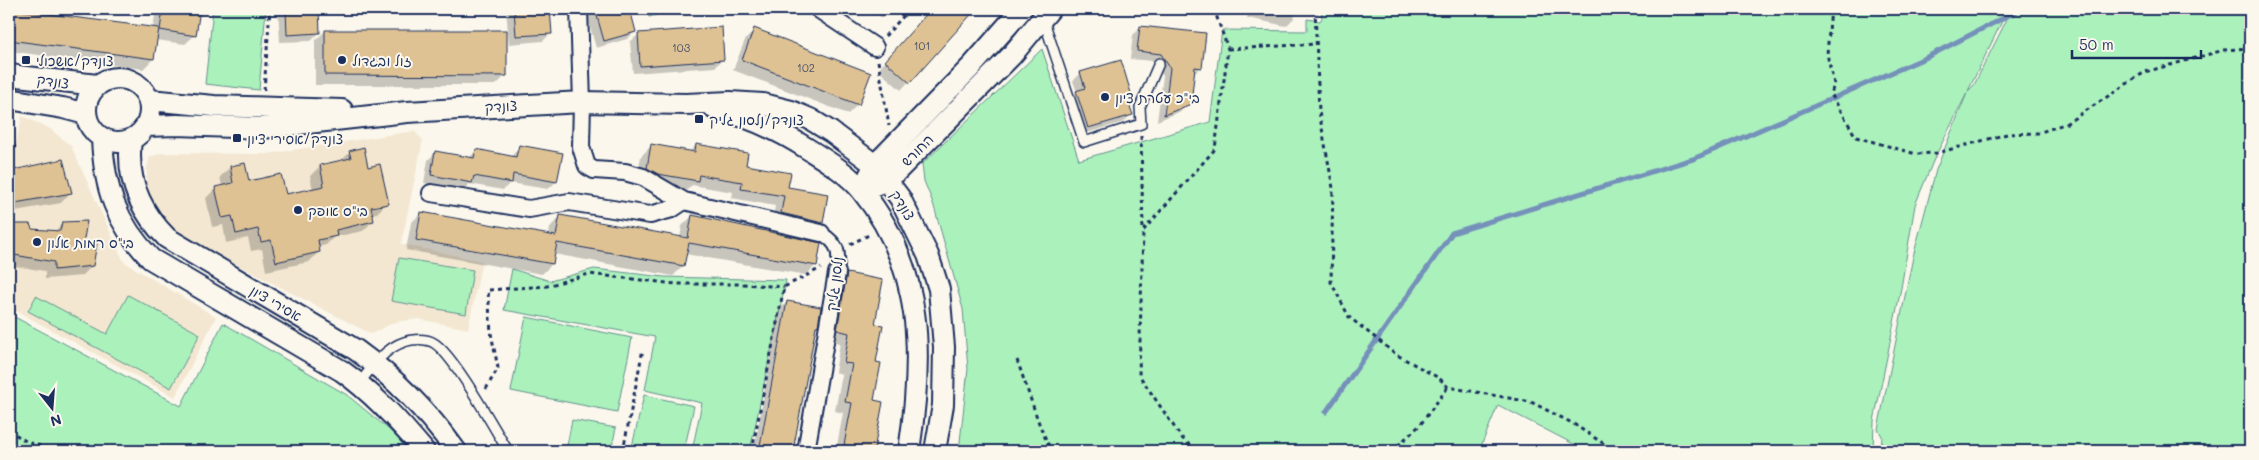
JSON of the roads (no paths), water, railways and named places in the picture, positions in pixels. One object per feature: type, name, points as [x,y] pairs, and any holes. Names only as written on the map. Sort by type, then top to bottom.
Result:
[{"type":"street","points":[[579,9],[582,102]]},
{"type":"street","points":[[818,9],[875,47]]},
{"type":"street","name":"החורש","points":[[881,173],[893,146],[972,66],[1022,9]]},
{"type":"street","name":"החורש","points":[[862,190],[1011,56],[1046,13]]},
{"type":"street","name":"צונדק","points":[[9,75],[97,85]]},
{"type":"street","points":[[122,78],[138,85],[148,100],[150,109],[146,126],[131,140],[116,142],[102,138],[89,126],[86,114],[87,101],[97,85],[105,80],[122,78]]},
{"type":"street","name":"צונדק","points":[[9,99],[86,114]]},
{"type":"street","name":"צונדק","points":[[148,100],[263,108],[407,112]]},
{"type":"street","name":"צונדק","points":[[146,126],[177,125],[262,128],[407,112],[582,102],[686,104],[730,102],[763,104],[791,110],[831,132],[881,173],[914,223],[928,255],[939,290],[944,347],[943,395],[934,451]]},
{"type":"street","name":"נלסון גליק","points":[[582,102],[581,147],[587,166],[594,170],[625,172],[644,177],[684,201],[821,233],[832,240],[838,260],[810,450]]},
{"type":"street","name":"צונדק","points":[[686,104],[726,112],[751,120],[788,137],[840,171],[862,190],[886,227],[903,264],[912,295],[916,322],[916,403],[909,451]]},
{"type":"street","points":[[135,191],[136,168],[139,155],[146,142],[153,136],[177,125]]},
{"type":"street","name":"אסירי ציון","points":[[102,138],[105,175],[111,200],[133,240],[151,259],[334,366],[359,384],[398,420],[424,451]]},
{"type":"street","name":"אסירי ציון","points":[[131,140],[129,169],[135,191],[154,225],[167,238],[356,350],[375,364],[417,402],[456,451]]},
{"type":"street","points":[[431,192],[529,209],[569,202],[650,215],[672,209],[684,201]]},
{"type":"lane","points":[[416,9],[421,9]]},
{"type":"lane","points":[[1046,13],[1084,142],[1141,124],[1140,107],[1159,63]]},
{"type":"lane","points":[[359,384],[388,351],[404,342],[420,339],[434,343],[455,366],[508,451]]},
{"type":"waterway","points":[[1326,412],[1452,233],[1693,159],[1925,58],[2021,9]]},
{"type":"place","name":"צונדק/אשכולי","points":[[26,60]]},
{"type":"place","name":"זול ובגדול","points":[[342,60]]},
{"type":"place","name":"בי\"כ עטרת ציון","points":[[1105,97]]},
{"type":"place","name":"צונדק/נלסון גליק","points":[[699,119]]},
{"type":"place","name":"צונדק/אסירי ציון","points":[[237,138]]},
{"type":"place","name":"בי\"ס אופק","points":[[298,210]]},
{"type":"place","name":"בי\"ס רמות אלון","points":[[37,242]]}]
